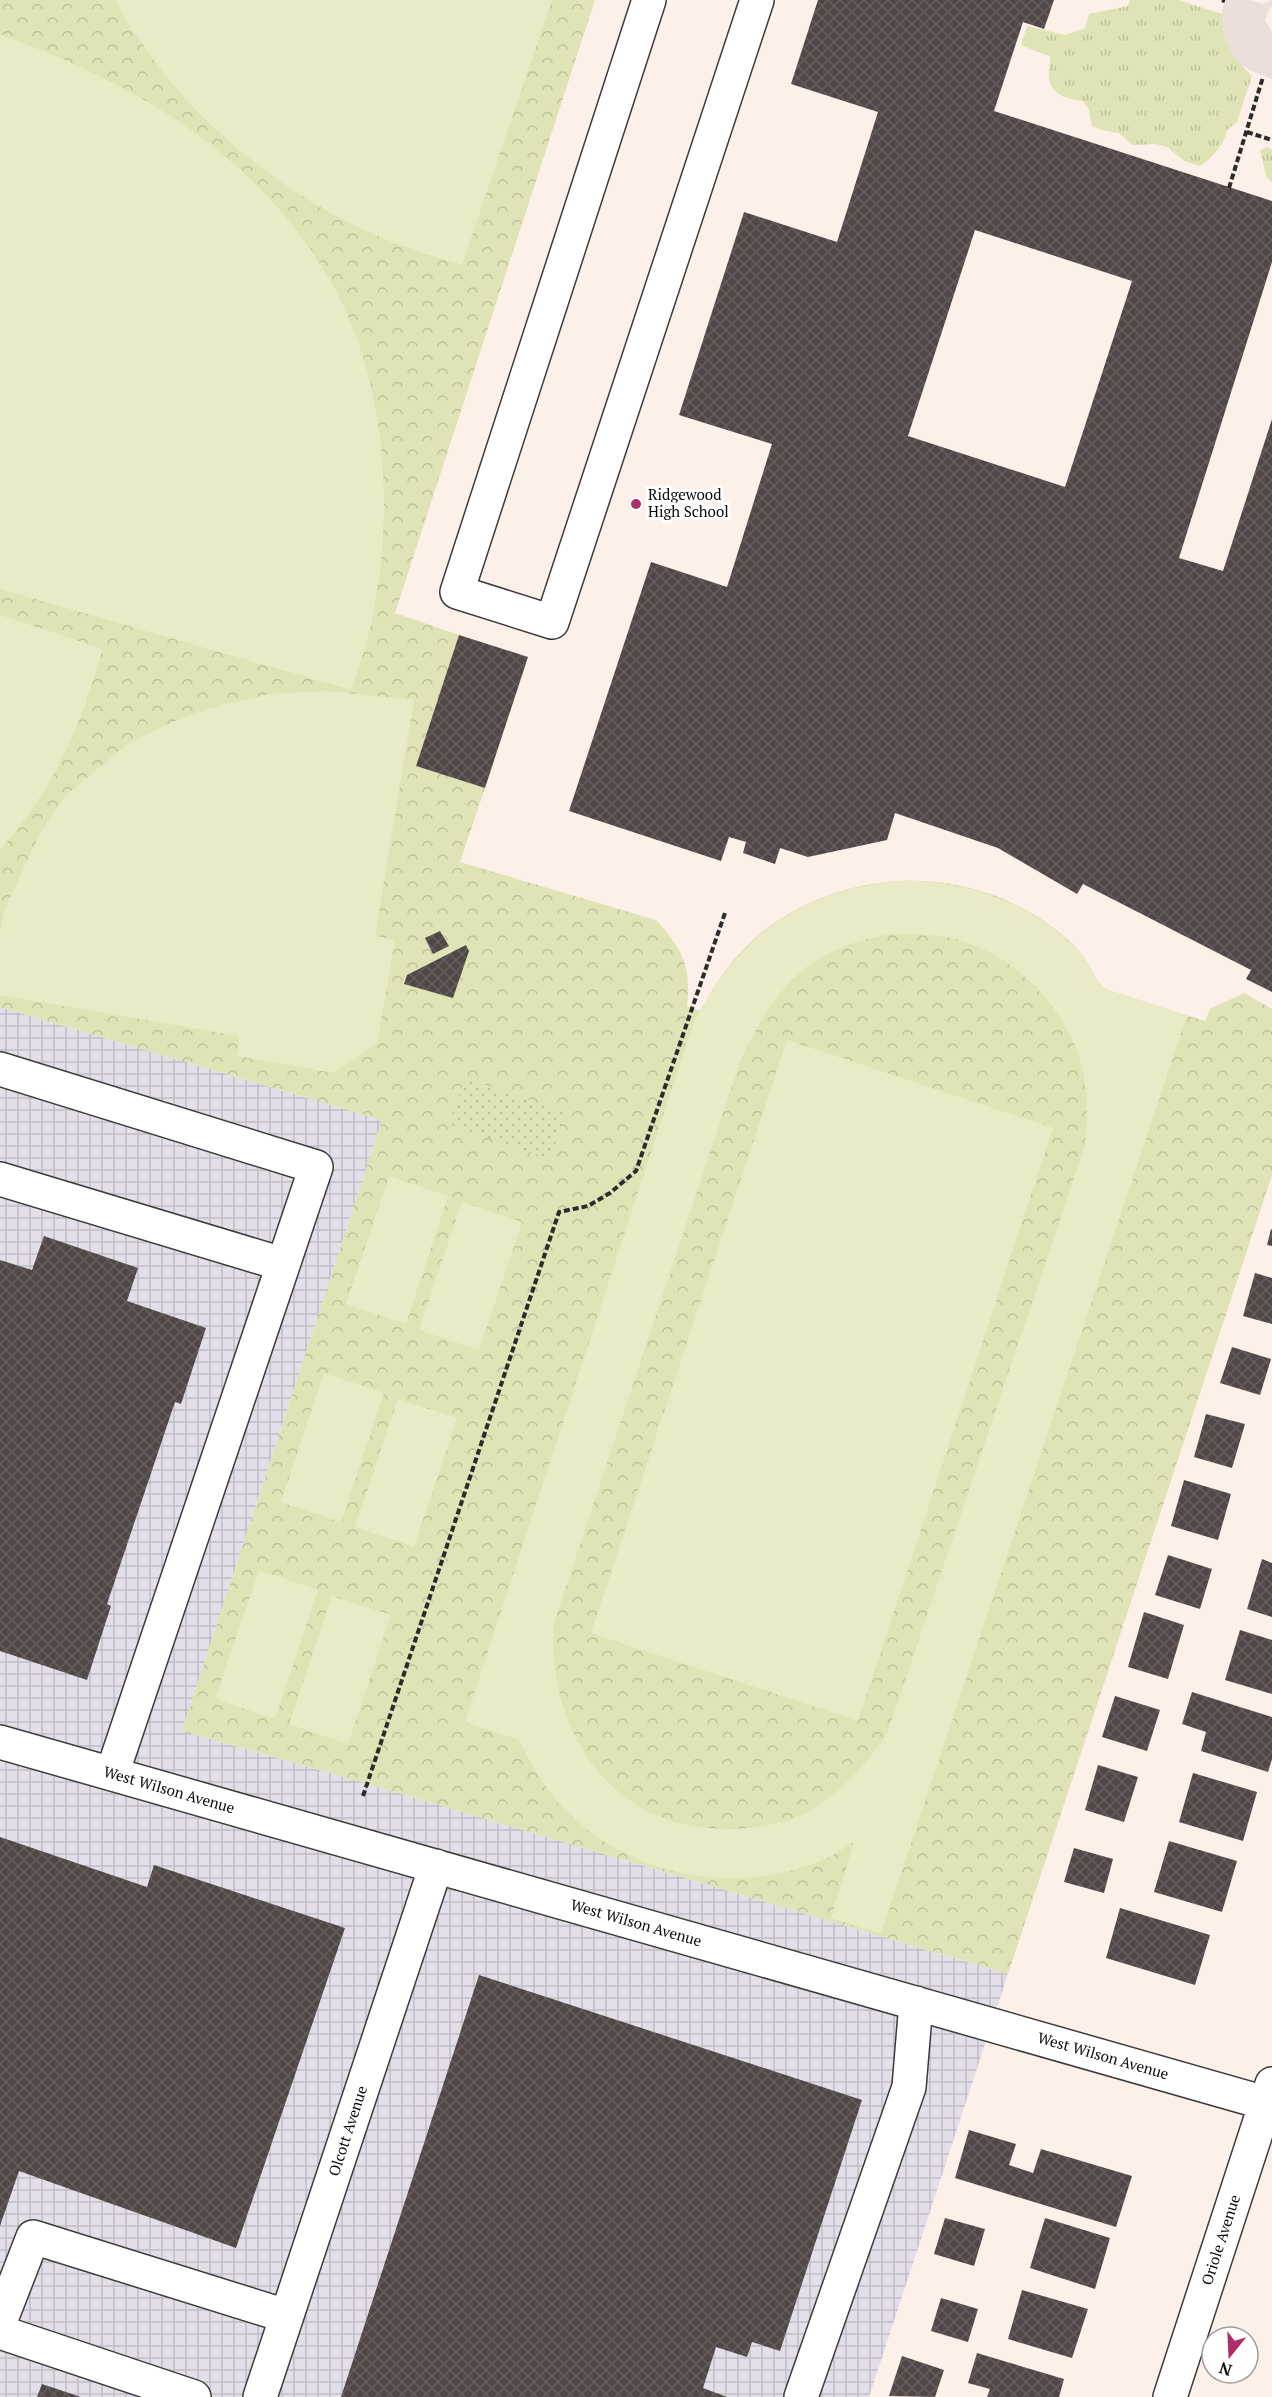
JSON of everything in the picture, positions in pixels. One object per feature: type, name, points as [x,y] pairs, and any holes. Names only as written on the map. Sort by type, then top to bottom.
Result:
[{"type":"street","points":[[649,0],[457,592],[552,622],[757,0]]},
{"type":"street","points":[[0,1069],[316,1167],[112,1774]]},
{"type":"street","points":[[0,1179],[282,1264]]},
{"type":"street","name":"West Wilson Avenue","points":[[0,1742],[916,2002],[1270,2097]]},
{"type":"street","name":"Olcott Avenue","points":[[260,2397],[436,1866]]},
{"type":"street","points":[[801,2397],[909,2087],[916,2002]]},
{"type":"street","name":"Oriole Avenue","points":[[1170,2397],[1270,2097]]},
{"type":"street","points":[[0,2322],[33,2237],[286,2316]]},
{"type":"street","points":[[0,2332],[194,2397]]},
{"type":"path","points":[[1230,188],[1263,77]]},
{"type":"path","points":[[1247,132],[1272,140]]},
{"type":"path","points":[[363,1796],[559,1212],[588,1206],[610,1193],[636,1171],[725,913]]},
{"type":"shaded area","points":[[1226,0],[1251,0],[1262,4],[1272,0],[1272,6],[1265,20],[1272,32],[1272,79],[1251,71],[1239,63],[1230,51],[1222,25],[1222,10]]},
{"type":"shaded area","points":[[0,1007],[382,1120],[182,1731],[1008,1974],[869,2397],[0,2397]]},
{"type":"green space","name":"Ridgewood High School","points":[[0,0],[595,0],[395,613],[459,635],[416,766],[485,788],[460,862],[656,920],[673,940],[683,959],[688,979],[687,1006],[700,1011],[734,959],[761,933],[792,912],[826,896],[861,886],[897,881],[934,882],[970,888],[1005,900],[1038,917],[1065,937],[1083,956],[1102,986],[1113,992],[1205,1021],[1210,1009],[1244,993],[1272,1009],[1272,1175],[1008,1974],[182,1731],[382,1120],[0,1007]]},
{"type":"green space","points":[[116,0],[552,0],[462,265],[401,245],[356,226],[285,185],[252,160],[220,134],[191,105],[165,74],[121,12]]},
{"type":"green space","points":[[1130,0],[1178,0],[1222,14],[1226,40],[1239,62],[1252,76],[1237,122],[1227,130],[1224,140],[1213,155],[1200,166],[1184,161],[1167,147],[1156,144],[1132,145],[1119,133],[1092,126],[1089,110],[1083,101],[1064,97],[1053,89],[1049,76],[1051,57],[1021,45],[1027,26],[1065,35],[1085,28],[1089,14],[1128,6]]},
{"type":"green space","points":[[0,34],[51,54],[125,89],[172,117],[217,149],[260,188],[298,232],[330,280],[358,342],[369,380],[382,460],[383,542],[379,581],[370,629],[352,690],[0,589]]},
{"type":"green space","points":[[1267,147],[1272,149],[1272,182],[1266,176],[1260,150]]},
{"type":"green space","points":[[0,615],[103,649],[80,718],[61,761],[33,808],[0,850]]},
{"type":"green space","points":[[327,691],[414,700],[375,936],[395,940],[377,1044],[334,1073],[237,1056],[239,1036],[0,995],[0,931],[4,911],[41,831],[66,795],[130,742],[175,721],[220,705],[275,693]]},
{"type":"green space","points":[[907,880],[932,882],[978,891],[999,898],[1040,919],[1059,933],[1078,950],[1096,980],[1104,988],[1187,1016],[881,1934],[831,1918],[854,1842],[831,1856],[797,1869],[763,1876],[727,1878],[692,1875],[657,1866],[625,1853],[594,1835],[567,1812],[540,1778],[519,1740],[465,1722],[693,1024],[732,964],[755,940],[779,921],[807,905],[837,893],[870,885]],"holes":[[[892,934],[948,937],[976,946],[1012,967],[1044,996],[1068,1031],[1081,1061],[1086,1097],[1085,1145],[887,1734],[850,1779],[828,1798],[803,1814],[776,1824],[746,1828],[727,1829],[686,1825],[650,1812],[620,1793],[594,1767],[575,1736],[561,1701],[554,1663],[554,1623],[740,1062],[766,1013],[781,992],[798,975],[816,961],[838,949],[863,940]]]},
{"type":"green space","points":[[787,1040],[1053,1128],[858,1721],[591,1633]]},
{"type":"green space","points":[[465,1078],[566,1112],[550,1159],[449,1124]]},
{"type":"green space","points":[[389,1176],[448,1196],[406,1324],[346,1304]]},
{"type":"green space","points":[[462,1202],[522,1222],[479,1350],[419,1330]]},
{"type":"green space","points":[[324,1373],[384,1393],[341,1522],[281,1502]]},
{"type":"green space","points":[[398,1399],[457,1418],[414,1547],[355,1527]]},
{"type":"green space","points":[[259,1570],[318,1590],[275,1719],[215,1699]]},
{"type":"green space","points":[[332,1596],[391,1615],[348,1744],[289,1724]]},
{"type":"building","points":[[818,0],[1054,0],[1044,29],[1023,22],[994,111],[1272,201],[1272,262],[1179,558],[1223,571],[1272,419],[1272,992],[1246,979],[1251,970],[1083,884],[1077,894],[998,848],[895,813],[887,840],[808,857],[780,848],[775,864],[743,853],[746,842],[729,837],[721,861],[569,811],[651,562],[727,587],[772,444],[679,415],[744,212],[837,242],[878,112],[791,84]],"holes":[[[975,230],[1132,281],[1065,487],[908,436]]]},
{"type":"building","points":[[459,635],[528,657],[485,788],[416,766]]},
{"type":"building","points":[[440,931],[449,946],[433,954],[425,938]]},
{"type":"building","points":[[466,945],[469,951],[453,998],[404,984],[407,975]]},
{"type":"building","points":[[1272,1230],[1272,1246],[1267,1245]]},
{"type":"building","points":[[44,1236],[138,1268],[127,1301],[206,1328],[181,1404],[175,1402],[107,1604],[111,1606],[87,1680],[0,1651],[0,1260],[32,1270]]},
{"type":"building","points":[[1255,1273],[1272,1278],[1272,1324],[1243,1316]]},
{"type":"building","points":[[1232,1347],[1271,1359],[1260,1395],[1220,1383]]},
{"type":"building","points":[[1206,1414],[1245,1424],[1232,1468],[1194,1457]]},
{"type":"building","points":[[1184,1480],[1231,1494],[1218,1540],[1171,1526]]},
{"type":"building","points":[[1168,1555],[1212,1569],[1200,1609],[1155,1595]]},
{"type":"building","points":[[1262,1559],[1272,1563],[1272,1617],[1247,1609]]},
{"type":"building","points":[[1144,1612],[1184,1625],[1168,1679],[1128,1667]]},
{"type":"building","points":[[1240,1630],[1272,1640],[1272,1694],[1225,1680]]},
{"type":"building","points":[[1192,1692],[1272,1717],[1272,1759],[1268,1772],[1201,1751],[1206,1732],[1182,1724]]},
{"type":"building","points":[[1115,1696],[1160,1710],[1147,1751],[1102,1737]]},
{"type":"building","points":[[1098,1765],[1138,1777],[1124,1822],[1085,1810]]},
{"type":"building","points":[[1193,1773],[1257,1792],[1243,1841],[1179,1822]]},
{"type":"building","points":[[0,1837],[147,1887],[154,1865],[345,1928],[236,2248],[19,2171],[0,2226]]},
{"type":"building","points":[[1169,1841],[1237,1861],[1222,1912],[1154,1892]]},
{"type":"building","points":[[1074,1848],[1113,1859],[1104,1893],[1064,1882]]},
{"type":"building","points":[[1120,1908],[1210,1935],[1195,1985],[1106,1958]]},
{"type":"building","points":[[479,1975],[862,2100],[780,2351],[752,2342],[747,2357],[716,2347],[703,2388],[727,2397],[341,2397]]},
{"type":"building","points":[[969,2130],[1016,2144],[1009,2165],[1033,2173],[1041,2149],[1132,2176],[1116,2227],[955,2178]]},
{"type":"building","points":[[945,2218],[985,2229],[974,2266],[934,2254]]},
{"type":"building","points":[[1045,2218],[1110,2238],[1095,2289],[1030,2268]]},
{"type":"building","points":[[1022,2290],[1088,2309],[1072,2358],[1008,2339]]},
{"type":"building","points":[[941,2298],[978,2309],[968,2342],[931,2331]]},
{"type":"building","points":[[977,2353],[1064,2379],[1059,2397],[987,2397],[990,2389],[968,2383]]},
{"type":"building","points":[[902,2356],[944,2370],[935,2397],[889,2396]]},
{"type":"building","points":[[42,2384],[81,2397],[37,2397]]},
{"type":"place","name":"Ridgewood High School","points":[[636,504]]}]
